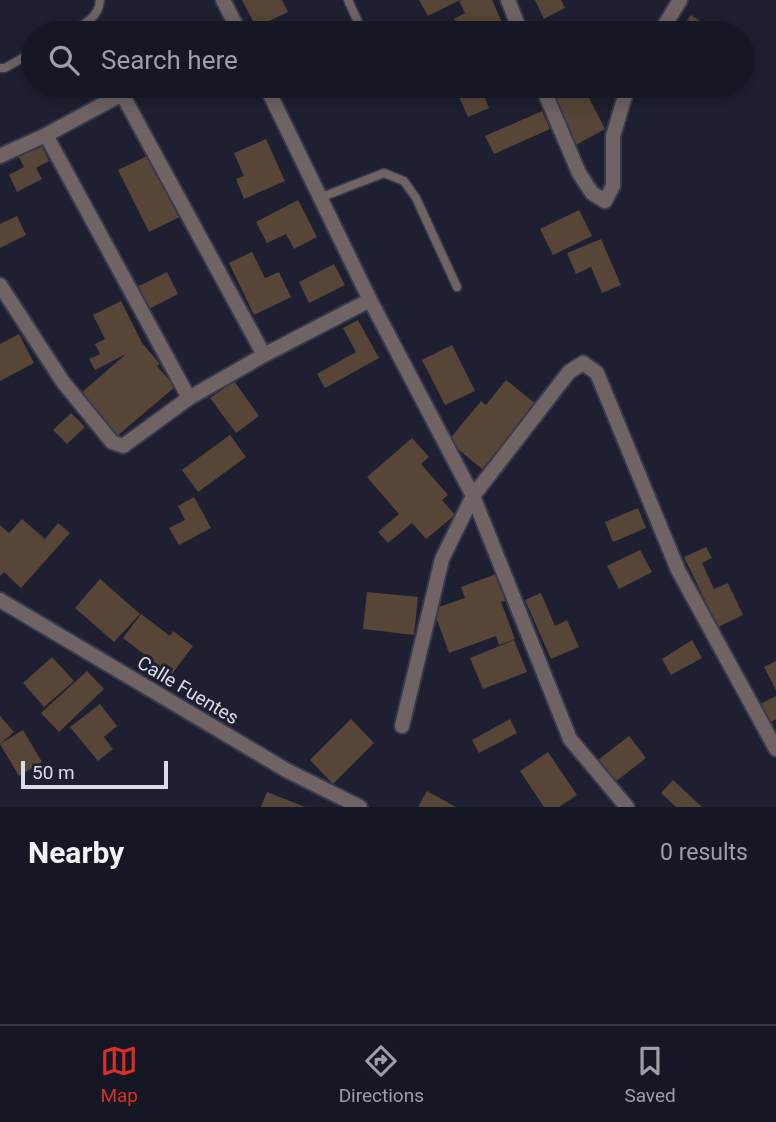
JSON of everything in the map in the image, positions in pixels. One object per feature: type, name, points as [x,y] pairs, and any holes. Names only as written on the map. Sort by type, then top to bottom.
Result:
[{"type":"street","points":[[223,0],[231,21]]},
{"type":"street","points":[[508,0],[516,21]]},
{"type":"street","points":[[667,21],[680,0]]},
{"type":"street","points":[[0,156],[115,98]]},
{"type":"street","points":[[124,98],[264,355]]},
{"type":"street","points":[[272,98],[370,299],[473,495],[570,739],[626,807]]},
{"type":"street","points":[[547,98],[579,173],[592,193],[606,201],[613,186],[613,136],[624,98]]},
{"type":"street","points":[[46,135],[189,398]]},
{"type":"street","points":[[0,285],[63,382],[112,442],[123,446],[189,398],[370,299]]},
{"type":"street","points":[[402,726],[442,559],[473,495],[569,372],[583,363],[597,373],[678,570],[776,749]]},
{"type":"street","name":"Calle Fuentes","points":[[0,600],[286,770],[360,807]]},
{"type":"lane","points":[[89,21],[100,10],[100,0]]},
{"type":"lane","points":[[348,0],[358,21]]},
{"type":"lane","points":[[0,68],[21,59]]},
{"type":"lane","points":[[322,197],[384,173],[404,181],[416,198],[457,287]]},
{"type":"building","points":[[242,0],[282,0],[288,12],[269,21],[253,21]]},
{"type":"building","points":[[419,0],[460,0],[428,16]]},
{"type":"building","points":[[492,0],[501,21],[455,21],[465,13],[459,1]]},
{"type":"building","points":[[535,0],[561,0],[565,8],[544,19]]},
{"type":"building","points":[[691,15],[700,21],[687,21]]},
{"type":"building","points":[[459,98],[485,98],[489,108],[468,117]]},
{"type":"building","points":[[552,98],[589,98],[605,129],[574,146]]},
{"type":"building","points":[[542,111],[550,129],[494,154],[485,136]]},
{"type":"building","points":[[266,139],[285,181],[244,199],[236,179],[244,176],[234,153]]},
{"type":"building","points":[[41,144],[49,161],[36,168],[42,179],[17,192],[9,175],[24,167],[18,156]]},
{"type":"building","points":[[151,154],[182,216],[149,232],[118,170]]},
{"type":"building","points":[[298,200],[317,237],[294,249],[286,234],[267,243],[256,222]]},
{"type":"building","points":[[579,210],[592,236],[553,255],[540,229]]},
{"type":"building","points":[[17,216],[26,235],[0,248],[0,224]]},
{"type":"building","points":[[601,239],[621,285],[602,293],[591,267],[576,274],[567,253]]},
{"type":"building","points":[[252,252],[265,278],[279,272],[291,297],[254,315],[229,263]]},
{"type":"building","points":[[334,264],[345,285],[309,303],[299,282]]},
{"type":"building","points":[[167,272],[178,294],[147,310],[135,288]]},
{"type":"building","points":[[121,301],[142,343],[175,387],[117,436],[80,394],[126,354],[95,370],[89,359],[100,354],[95,344],[105,339],[93,315]]},
{"type":"building","points":[[358,320],[379,358],[325,388],[317,374],[356,352],[343,328]]},
{"type":"building","points":[[19,334],[34,363],[0,381],[0,344]]},
{"type":"building","points":[[452,345],[475,391],[445,405],[422,360]]},
{"type":"building","points":[[506,380],[536,404],[482,469],[448,441],[481,401],[486,405]]},
{"type":"building","points":[[234,381],[259,416],[236,433],[210,398]]},
{"type":"building","points":[[71,413],[85,427],[67,444],[53,430]]},
{"type":"building","points":[[230,435],[246,457],[198,492],[182,470]]},
{"type":"building","points":[[412,438],[429,457],[421,464],[448,495],[442,500],[455,515],[426,539],[412,523],[388,543],[378,532],[399,514],[367,477]]},
{"type":"building","points":[[194,497],[211,528],[179,545],[169,528],[185,520],[178,506]]},
{"type":"building","points":[[638,508],[646,528],[613,542],[605,522]]},
{"type":"building","points":[[22,519],[45,539],[58,523],[70,533],[21,588],[4,572],[0,576],[0,525],[9,533]]},
{"type":"building","points":[[706,547],[712,558],[702,563],[714,589],[728,583],[743,615],[718,627],[684,557]]},
{"type":"building","points":[[640,550],[652,572],[619,589],[607,566]]},
{"type":"building","points":[[496,574],[505,601],[501,602],[515,639],[499,645],[496,636],[449,653],[433,609],[465,598],[461,587]]},
{"type":"building","points":[[100,579],[140,614],[114,642],[75,608]]},
{"type":"building","points":[[367,592],[418,597],[414,635],[363,629]]},
{"type":"building","points":[[541,593],[555,626],[567,620],[579,647],[551,659],[525,600]]},
{"type":"building","points":[[141,614],[170,636],[173,631],[193,646],[171,675],[123,638]]},
{"type":"building","points":[[514,640],[527,672],[483,689],[470,658]]},
{"type":"building","points":[[692,640],[702,658],[671,675],[662,659]]},
{"type":"building","points":[[52,657],[74,681],[44,707],[23,683]]},
{"type":"building","points":[[776,661],[776,690],[764,667]]},
{"type":"building","points":[[87,671],[104,689],[59,732],[41,713]]},
{"type":"building","points":[[776,696],[776,719],[767,724],[757,706]]},
{"type":"building","points":[[100,704],[117,726],[104,737],[113,749],[98,761],[70,727]]},
{"type":"building","points":[[0,716],[14,732],[0,744]]},
{"type":"building","points":[[351,719],[374,743],[333,784],[310,760]]},
{"type":"building","points":[[510,719],[517,733],[479,753],[472,740]]},
{"type":"building","points":[[23,730],[42,762],[19,776],[0,744]]},
{"type":"building","points":[[629,736],[646,758],[615,782],[598,760]]},
{"type":"building","points":[[548,752],[577,795],[559,807],[544,807],[520,771]]},
{"type":"building","points":[[673,780],[702,807],[676,807],[661,793]]},
{"type":"building","points":[[427,791],[456,807],[418,807]]},
{"type":"building","points":[[267,792],[305,807],[261,807]]}]
